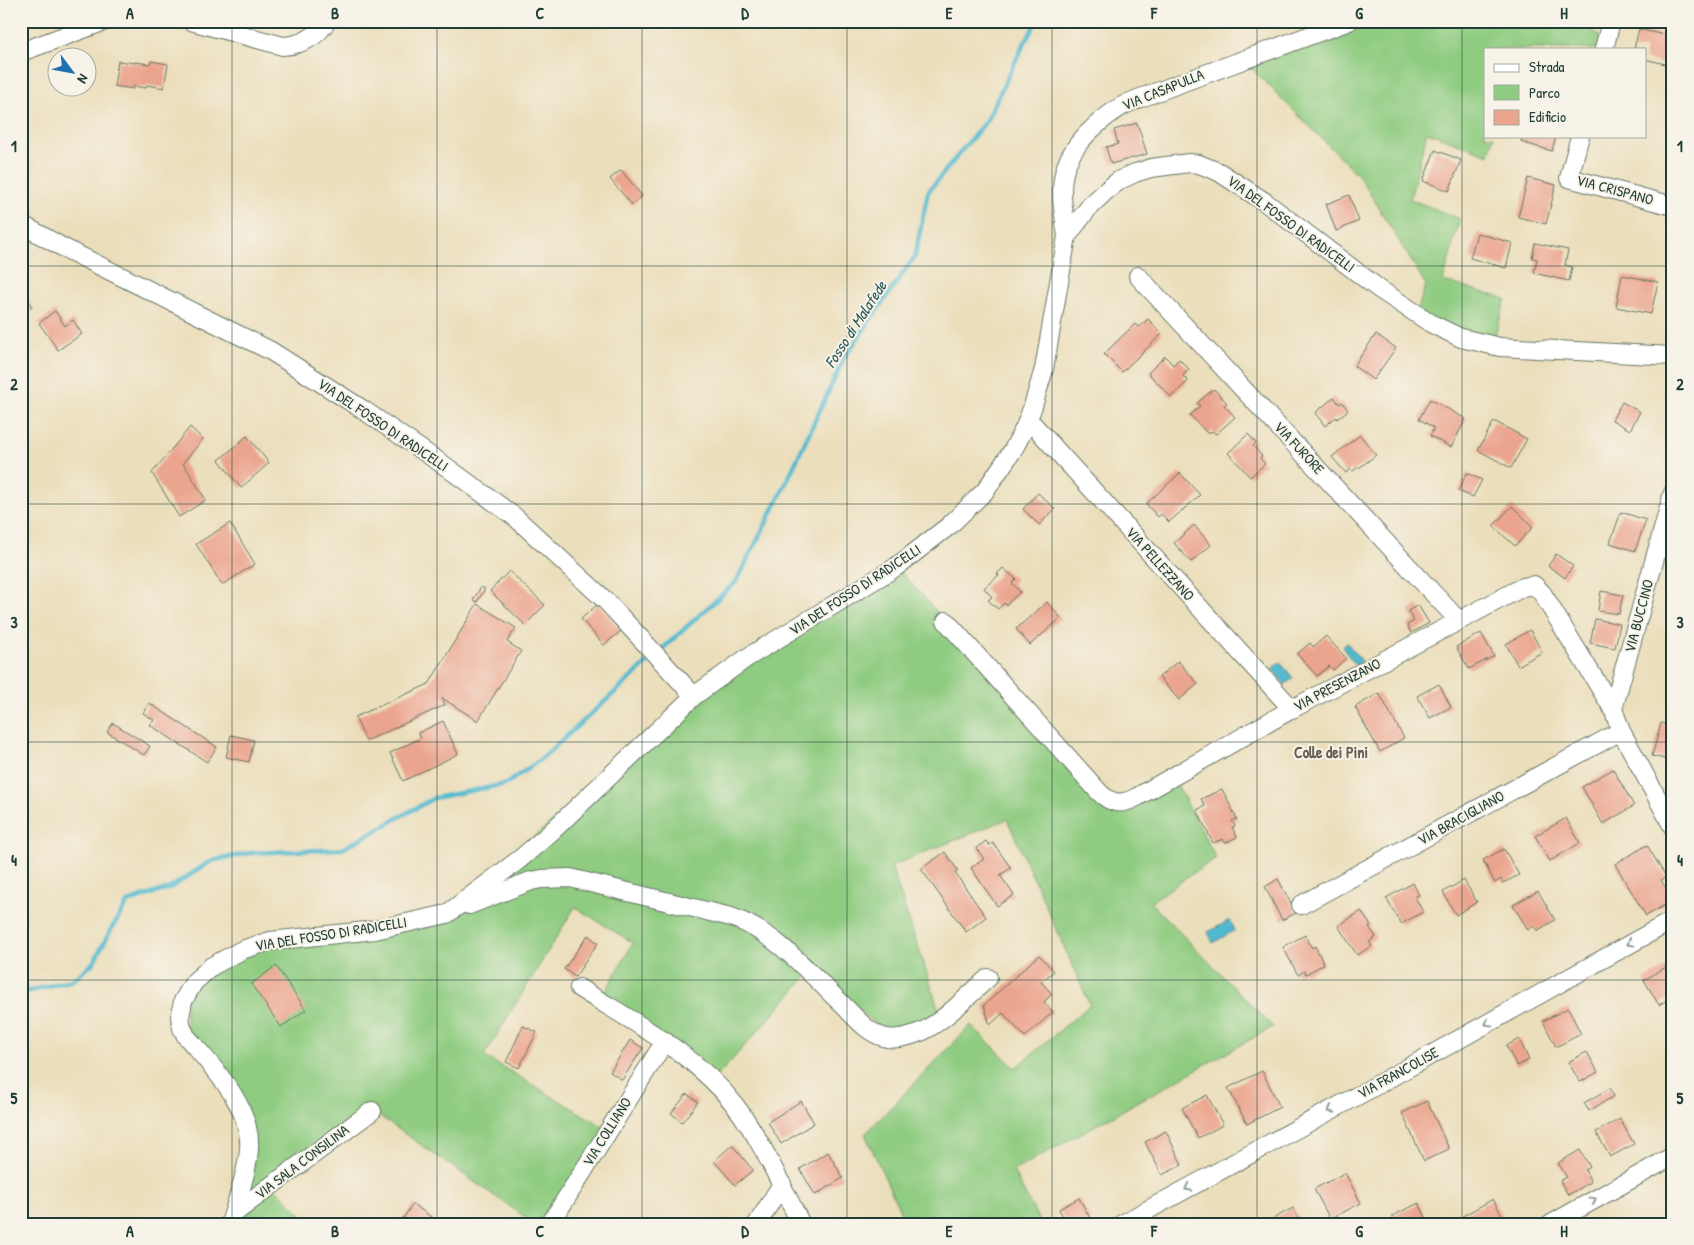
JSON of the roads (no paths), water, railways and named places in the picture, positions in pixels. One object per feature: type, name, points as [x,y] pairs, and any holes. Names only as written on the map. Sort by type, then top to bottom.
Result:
[{"type":"street","points":[[21,52],[105,21]]},
{"type":"street","points":[[191,21],[283,46],[298,44],[308,39],[321,30],[327,21]]},
{"type":"street","name":"VIA CASAPULLA","points":[[1067,236],[1062,201],[1062,180],[1066,165],[1070,154],[1080,140],[1109,114],[1134,100],[1349,21]]},
{"type":"street","points":[[1604,48],[1611,21]]},
{"type":"street","name":"VIA CRISPANO","points":[[1579,138],[1569,178],[1673,206]]},
{"type":"street","name":"VIA DEL FOSSO DI RADICELLI","points":[[231,1219],[249,1150],[248,1131],[242,1113],[229,1090],[186,1036],[182,1028],[180,1008],[194,982],[220,961],[261,943],[375,930],[447,914],[544,839],[694,696],[748,657],[896,567],[950,525],[975,502],[995,479],[1013,450],[1028,419],[1044,369],[1067,236],[1099,197],[1126,177],[1135,172],[1156,167],[1189,163],[1199,164],[1219,172],[1249,191],[1378,289],[1454,336],[1500,347],[1673,356]]},
{"type":"street","name":"VIA DEL FOSSO DI RADICELLI","points":[[21,224],[64,248],[271,352],[362,409],[515,517],[606,602],[694,696]]},
{"type":"street","name":"VIA FURORE","points":[[1138,276],[1459,621]]},
{"type":"street","name":"VIA PELLEZZANO","points":[[1028,419],[1292,709]]},
{"type":"street","name":"VIA BUCCINO","points":[[1613,709],[1673,493]]},
{"type":"street","name":"VIA PRESENZANO","points":[[946,621],[1099,792],[1114,803],[1122,803],[1137,797],[1292,709],[1530,585],[1538,588],[1613,709],[1621,731],[1673,827]]},
{"type":"street","name":"VIA BRACIGLIANO","points":[[1301,905],[1621,731]]},
{"type":"street","points":[[447,914],[542,878],[582,880],[718,912],[739,919],[766,933],[868,1030],[885,1038],[905,1037],[934,1025],[988,978]]},
{"type":"street","name":"VIA FRANCOLISE","points":[[1122,1224],[1368,1090],[1673,920]]},
{"type":"street","points":[[579,988],[665,1041],[704,1073],[733,1103],[751,1129],[782,1184],[801,1224]]},
{"type":"street","name":"VIA COLLIANO","points":[[550,1224],[665,1041]]},
{"type":"street","name":"VIA SALA CONSILINA","points":[[231,1219],[372,1111]]},
{"type":"street","points":[[1550,1224],[1673,1156]]},
{"type":"street","points":[[757,1224],[782,1184]]},
{"type":"water","points":[[1347,643],[1362,661],[1356,666],[1342,647]]},
{"type":"water","points":[[1280,662],[1293,678],[1285,685],[1272,669]]},
{"type":"water","points":[[1230,920],[1235,930],[1213,943],[1208,932]]},
{"type":"waterway","name":"Fosso di Malafede","points":[[659,652],[736,582],[781,494],[844,358],[915,256],[928,192],[986,121],[1037,21]]},
{"type":"waterway","points":[[21,993],[73,980],[93,963],[128,902],[170,888],[211,861],[250,853],[342,849],[434,798],[506,784],[541,759],[654,657]]},
{"type":"district","name":"Colle dei Pini","points":[[1331,752]]}]
